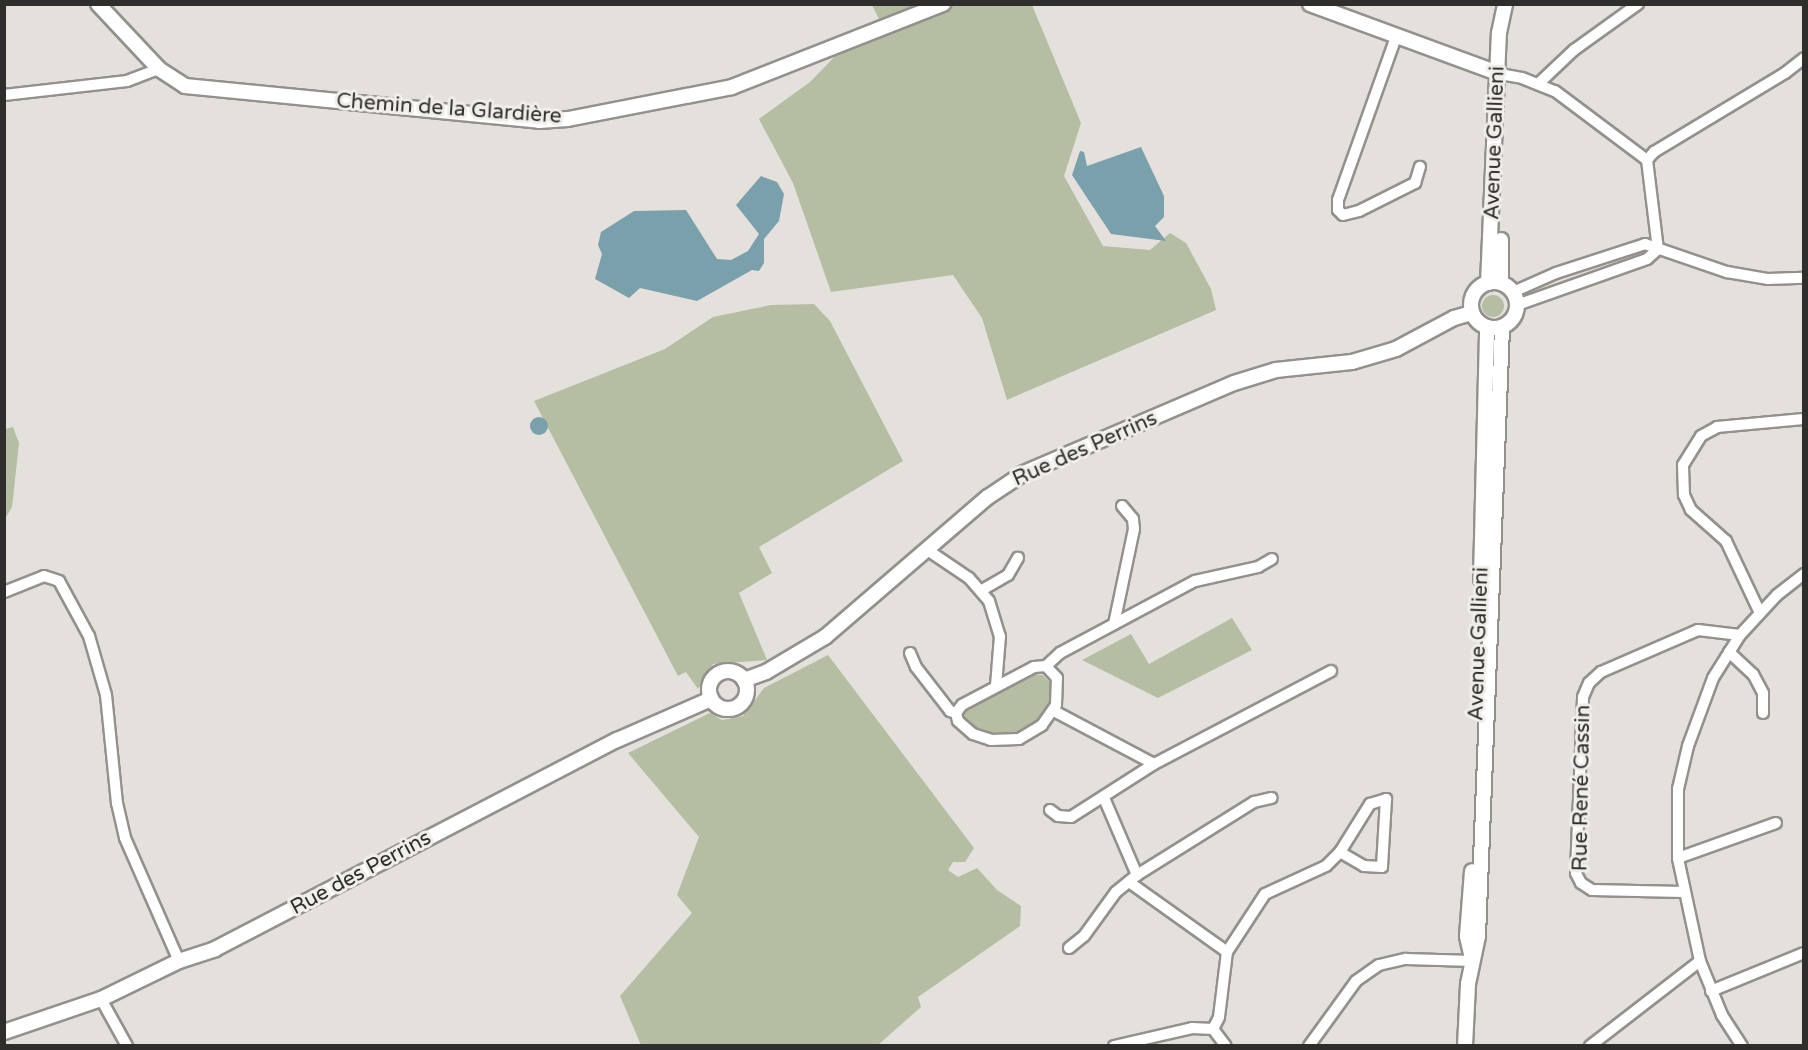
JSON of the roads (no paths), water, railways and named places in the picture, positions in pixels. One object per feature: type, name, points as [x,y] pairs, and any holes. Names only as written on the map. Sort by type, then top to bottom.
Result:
[{"type":"street","name":"Chemin de la Glardière","points":[[98,4],[159,69],[185,86],[539,121],[568,119],[732,87],[943,4]]},
{"type":"street","points":[[1310,4],[1395,37],[1500,74],[1538,84],[1555,92],[1647,160],[1658,249]]},
{"type":"street","name":"Avenue Gallieni","points":[[1495,283],[1500,74],[1505,4]]},
{"type":"street","name":"Avenue Gallieni","points":[[1500,74],[1512,4]]},
{"type":"street","points":[[1538,84],[1574,50],[1638,4]]},
{"type":"street","points":[[1395,37],[1338,210],[1343,215],[1359,211],[1415,183],[1420,167]]},
{"type":"street","points":[[1647,160],[1654,152],[1785,73],[1803,58]]},
{"type":"street","points":[[4,95],[127,81],[159,69]]},
{"type":"street","points":[[1515,299],[1556,273],[1645,244],[1727,272],[1768,279],[1803,278]]},
{"type":"street","points":[[1515,299],[1647,259],[1658,249]]},
{"type":"street","points":[[1495,283],[1515,299],[1513,319],[1502,327],[1487,327],[1472,313],[1476,291],[1495,283]]},
{"type":"street","name":"Rue des Perrins","points":[[744,680],[766,672],[825,637],[987,497],[1024,473],[1234,383],[1276,370],[1352,362],[1395,349],[1454,318],[1472,313]]},
{"type":"street","name":"Avenue Gallieni","points":[[1473,1046],[1473,961],[1467,936],[1480,640],[1487,327]]},
{"type":"street","name":"Avenue Gallieni","points":[[1465,1046],[1468,984],[1479,906],[1502,327]]},
{"type":"street","points":[[1760,613],[1726,541],[1691,510],[1684,495],[1683,465],[1701,436],[1717,427],[1803,419]]},
{"type":"street","points":[[1114,624],[1134,529],[1133,519],[1122,506]]},
{"type":"street","points":[[926,549],[982,590],[1000,636],[996,686]]},
{"type":"street","points":[[982,590],[1008,575],[1018,558]]},
{"type":"street","points":[[956,713],[959,707],[996,686],[1034,667],[1046,666],[1060,653],[1195,581],[1252,569],[1272,559]]},
{"type":"street","points":[[1742,1046],[1711,991],[1700,961],[1683,892],[1678,858],[1678,789],[1688,746],[1713,678],[1740,635],[1760,613],[1803,574]]},
{"type":"street","points":[[4,592],[44,576],[59,581],[89,636],[106,695],[117,803],[125,838],[179,961]]},
{"type":"street","name":"Rue René Cassin","points":[[1683,892],[1592,890],[1581,883],[1576,873],[1583,697],[1589,683],[1601,672],[1698,630],[1740,635]]},
{"type":"street","points":[[1729,652],[1753,674],[1763,693],[1763,713]]},
{"type":"street","points":[[910,653],[931,687],[956,713],[958,721],[973,734],[1000,741],[1028,736],[1054,711],[1059,685],[1054,672],[1046,666]]},
{"type":"street","points":[[1050,810],[1058,816],[1071,817],[1154,764],[1331,671]]},
{"type":"street","points":[[721,672],[734,672],[744,680],[745,698],[737,706],[725,709],[711,699],[709,686],[721,672]]},
{"type":"street","name":"Rue des Perrins","points":[[4,1032],[101,999],[179,961],[215,949],[617,740],[711,699]]},
{"type":"street","points":[[1054,711],[1154,764]]},
{"type":"street","points":[[1104,798],[1133,878],[1227,952]]},
{"type":"street","points":[[1070,948],[1133,878],[1254,802],[1272,798]]},
{"type":"street","points":[[1212,1029],[1219,1017],[1227,952],[1265,894],[1326,866],[1340,852],[1371,804],[1386,799],[1382,867],[1364,866],[1340,852]]},
{"type":"street","points":[[1678,858],[1776,823]]},
{"type":"street","points":[[1711,991],[1803,953]]},
{"type":"street","points":[[1309,1046],[1356,981],[1378,965],[1406,959],[1473,961]]},
{"type":"street","points":[[1590,1046],[1700,961]]},
{"type":"street","points":[[101,999],[127,1046]]},
{"type":"street","points":[[1114,1046],[1192,1028],[1212,1029],[1226,1046]]},
{"type":"water","points":[[1141,147],[1164,196],[1164,217],[1155,226],[1166,241],[1111,234],[1072,175],[1080,151],[1084,152],[1087,166]]},
{"type":"water","points":[[761,176],[777,182],[784,194],[779,221],[764,239],[764,263],[759,271],[752,270],[697,301],[640,288],[629,298],[595,279],[602,254],[598,245],[601,232],[634,211],[686,210],[717,259],[731,260],[748,251],[759,234],[736,205]]},
{"type":"water","points":[[539,417],[545,420],[548,426],[545,432],[539,435],[533,432],[530,426],[533,420]]}]
